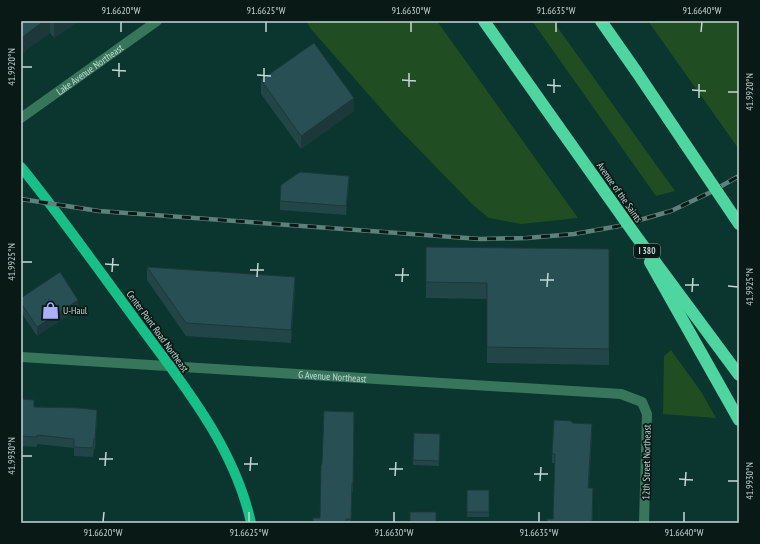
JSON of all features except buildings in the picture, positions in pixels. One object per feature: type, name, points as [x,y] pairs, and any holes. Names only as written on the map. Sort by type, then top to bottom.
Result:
[{"type":"highway","name":"Avenue of the Saints","points":[[484,21],[636,236],[739,375]]},
{"type":"highway","points":[[601,21],[739,224]]},
{"type":"highway","points":[[636,236],[739,420]]},
{"type":"main road","name":"Center Point Road Northeast","points":[[21,167],[51,204],[198,407],[230,462],[247,508],[250,523]]},
{"type":"street","name":"Lake Avenue Northeast","points":[[21,118],[157,21]]},
{"type":"street","name":"G Avenue Northeast","points":[[21,357],[621,394],[642,402]]},
{"type":"street","name":"12th Street Northeast","points":[[642,402],[647,414],[644,523]]},
{"type":"green space","points":[[306,21],[437,21],[578,218],[521,224],[489,218],[474,206],[398,128],[311,29]]},
{"type":"green space","points":[[532,21],[553,21],[675,191],[656,196]]},
{"type":"green space","points":[[648,21],[736,21],[739,29],[738,148]]},
{"type":"green space","points":[[671,350],[702,393],[716,418],[663,414],[664,356]]},
{"type":"railway","points":[[21,199],[99,211],[480,239],[527,238],[574,234],[619,226],[671,211],[709,193],[739,176]]},
{"type":"place","name":"U-Haul","points":[[50,310]]}]
